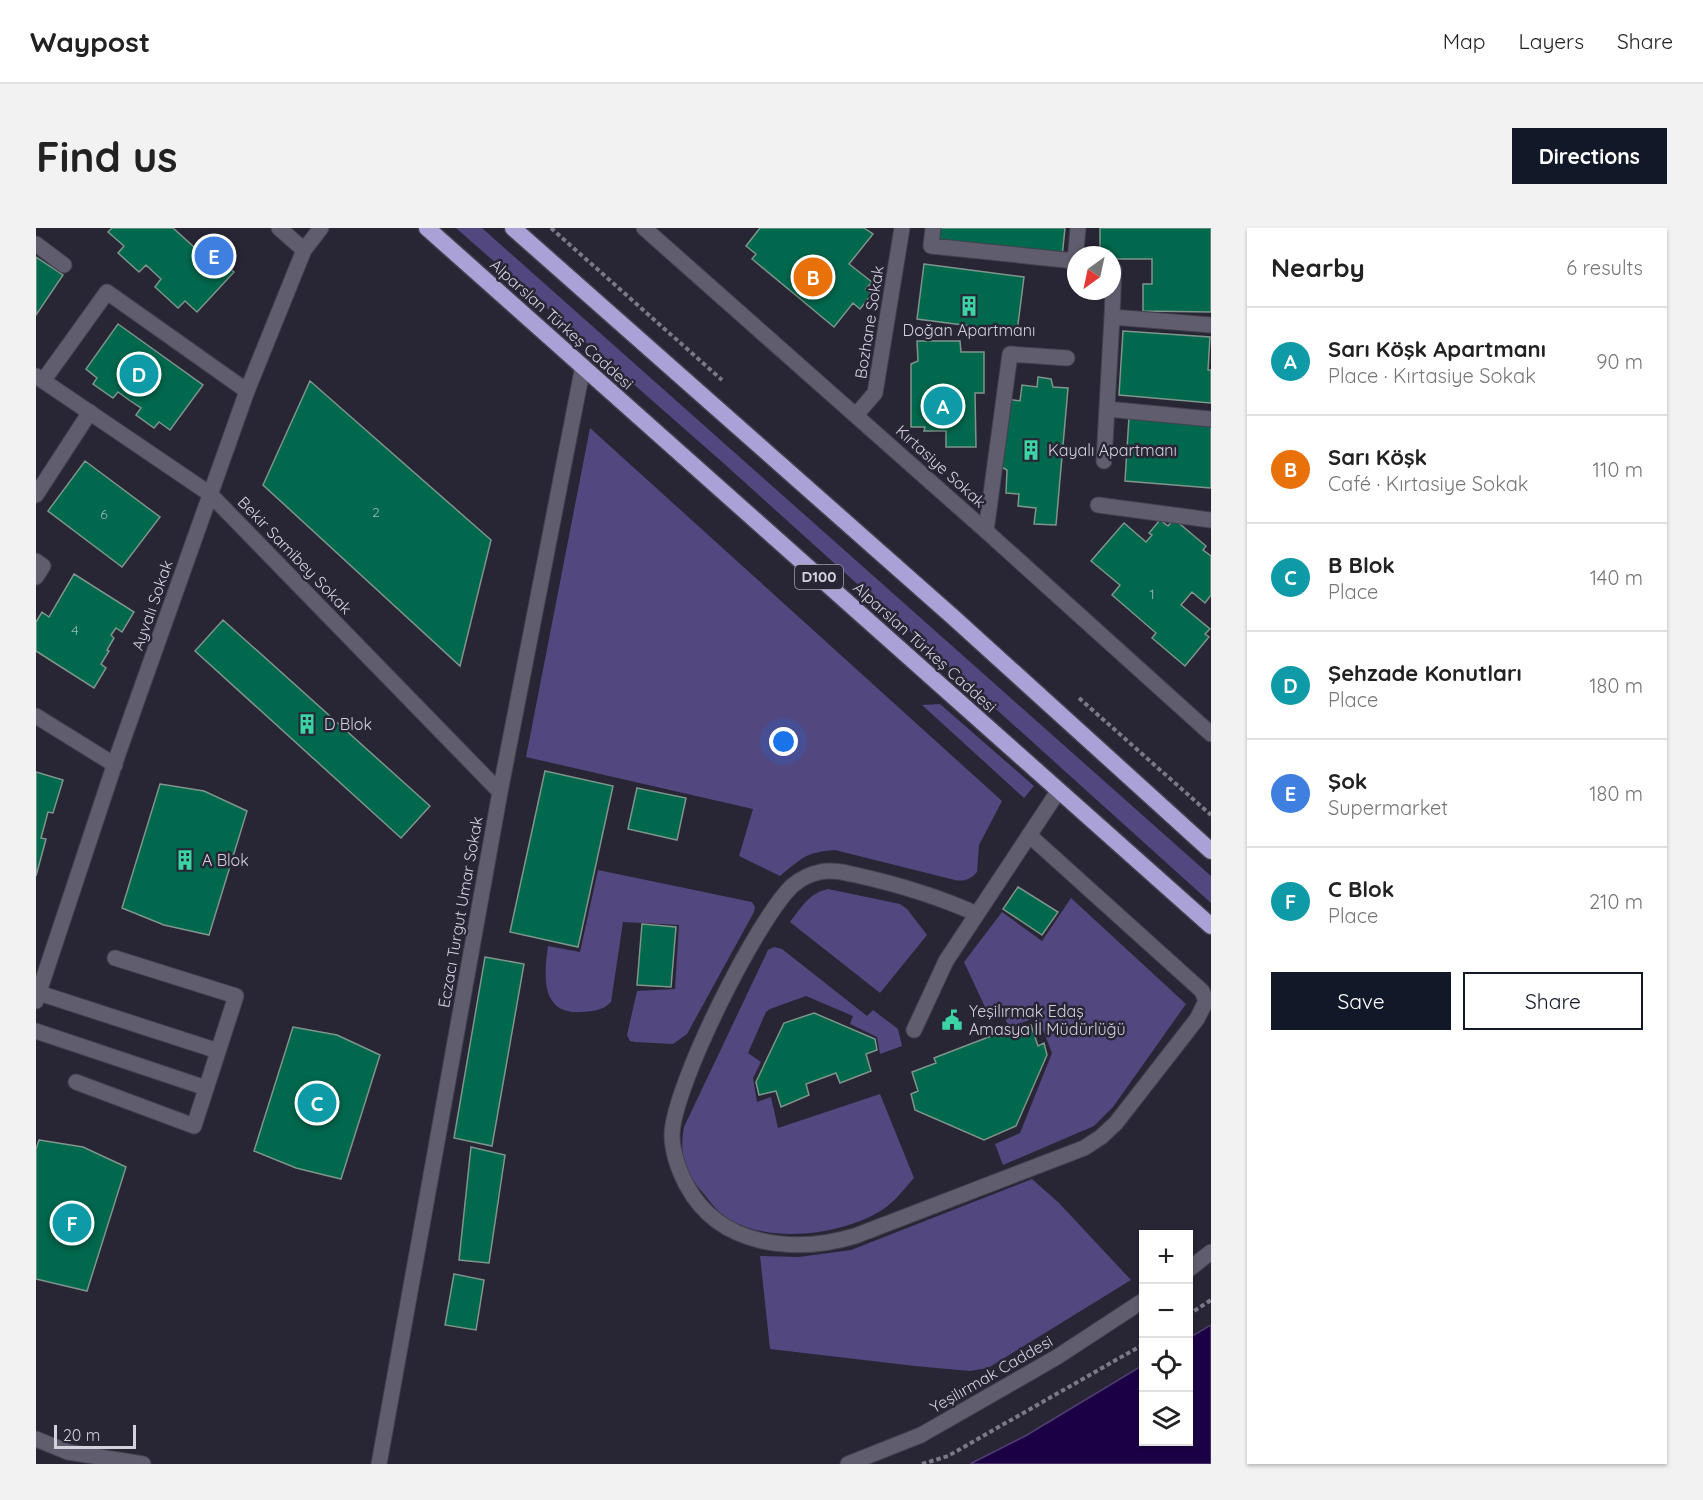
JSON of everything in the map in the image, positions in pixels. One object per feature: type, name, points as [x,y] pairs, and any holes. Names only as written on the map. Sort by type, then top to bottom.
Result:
[{"type":"highway","name":"Alparslan Türkeş Caddesi","points":[[427,228],[1211,926]]},
{"type":"highway","points":[[513,228],[953,617],[1211,851]]},
{"type":"street","points":[[279,228],[304,250]]},
{"type":"street","name":"Ayvalı Sokak","points":[[37,997],[115,765],[247,391],[304,250],[321,228]]},
{"type":"street","name":"Kırtasiye Sokak","points":[[644,228],[1209,726]]},
{"type":"street","name":"Bozhane Sokak","points":[[856,415],[875,393],[902,228]]},
{"type":"street","points":[[933,228],[931,246],[1075,261],[1078,228]]},
{"type":"street","points":[[36,244],[64,265]]},
{"type":"street","points":[[40,378],[107,292],[247,391]]},
{"type":"street","points":[[1104,461],[1113,300]]},
{"type":"street","points":[[1112,317],[1211,325]]},
{"type":"street","points":[[986,531],[1010,354],[1067,358]]},
{"type":"street","name":"Eczacı Turgut Umar Sokak","points":[[379,1464],[500,792],[582,366]]},
{"type":"street","name":"Bekir Samibey Sokak","points":[[40,378],[210,494],[500,792]]},
{"type":"street","points":[[1107,409],[1211,419]]},
{"type":"street","points":[[36,495],[90,412]]},
{"type":"street","points":[[1098,505],[1211,520]]},
{"type":"street","points":[[36,561],[43,566],[36,578]]},
{"type":"street","points":[[36,716],[115,765]]},
{"type":"street","points":[[914,1030],[946,961],[1059,790]]},
{"type":"street","points":[[977,914],[926,893],[836,871],[819,872],[792,886],[761,928],[738,971],[690,1070],[674,1114],[672,1136],[674,1155],[692,1196],[706,1214],[725,1227],[776,1244],[830,1244],[1084,1148],[1116,1123],[1197,1019],[1206,1001],[1202,991],[1029,835]]},
{"type":"street","points":[[76,1082],[194,1126],[236,996],[115,958]]},
{"type":"street","points":[[37,997],[218,1051]]},
{"type":"street","points":[[36,1031],[206,1088]]},
{"type":"street","points":[[1193,1266],[1211,1252]]},
{"type":"street","name":"Yeşilırmak Caddesi","points":[[848,1464],[921,1435],[1057,1357],[1139,1303]]},
{"type":"street","points":[[36,1439],[68,1452],[142,1464]]},
{"type":"path","points":[[1193,1312],[1211,1300]]},
{"type":"path","points":[[922,1464],[948,1456],[1139,1346]]},
{"type":"shaded area","points":[[456,228],[482,228],[1211,876],[1211,903],[721,461]]},
{"type":"shaded area","points":[[590,428],[1002,801],[979,845],[975,874],[964,880],[955,880],[835,850],[811,854],[780,876],[739,856],[753,809],[526,757]]},
{"type":"shaded area","points":[[940,704],[1034,786],[1024,798],[922,705]]},
{"type":"shaded area","points":[[598,870],[752,902],[755,907],[687,1034],[673,1044],[635,1042],[630,1041],[627,1035],[637,991],[675,989],[679,925],[623,922],[611,1002],[604,1007],[581,1012],[568,1011],[558,1007],[551,1000],[546,980],[548,946],[580,952]]},
{"type":"shaded area","points":[[828,889],[900,904],[907,909],[927,935],[880,993],[790,922],[811,898]]},
{"type":"shaded area","points":[[1071,898],[1186,1004],[1113,1107],[1094,1126],[1003,1165],[995,1144],[1020,1133],[1052,1053],[1038,1017],[1009,1027],[1003,1014],[991,1020],[964,962],[1002,912],[1042,941]]},
{"type":"shaded area","points":[[774,947],[782,949],[867,1016],[873,1010],[898,1029],[902,1046],[880,1054],[877,1037],[850,1024],[853,1016],[806,996],[766,1012],[748,1053],[761,1062],[753,1078],[757,1102],[771,1097],[778,1128],[880,1094],[914,1178],[885,1208],[850,1225],[830,1230],[787,1234],[767,1232],[730,1220],[722,1215],[697,1186],[688,1171],[683,1155],[684,1127],[768,950]]},
{"type":"shaded area","points":[[1032,1179],[1059,1203],[1131,1280],[988,1368],[970,1371],[770,1349],[760,1256],[799,1257],[851,1250]]},
{"type":"shaded area","points":[[1211,1325],[1211,1464],[970,1464],[1027,1435],[1139,1367],[1139,1446],[1193,1446],[1193,1336]]},
{"type":"building","points":[[112,228],[173,228],[205,257],[210,250],[234,272],[197,312],[185,301],[178,308],[155,287],[161,279],[146,265],[139,272],[118,253],[124,246],[108,232]]},
{"type":"building","points":[[760,228],[864,228],[873,234],[849,264],[872,282],[866,289],[872,294],[860,309],[853,303],[834,327],[752,259],[756,254],[746,246]]},
{"type":"building","points":[[940,228],[1065,228],[1062,257],[938,243]]},
{"type":"building","points":[[1100,228],[1211,228],[1211,312],[1143,311],[1143,284],[1152,284],[1152,259],[1121,259],[1121,246],[1100,246]]},
{"type":"building","points":[[36,257],[63,275],[36,315]]},
{"type":"building","name":"Doğan Apartmanı","points":[[924,264],[1024,277],[1017,332],[917,319]]},
{"type":"building","points":[[118,324],[203,385],[170,430],[159,422],[154,428],[136,415],[141,408],[118,392],[113,398],[93,384],[97,378],[86,369]]},
{"type":"building","points":[[1123,331],[1210,337],[1208,370],[1211,370],[1211,403],[1119,395]]},
{"type":"building","points":[[917,341],[960,341],[961,352],[984,352],[984,393],[975,393],[976,447],[946,447],[946,431],[924,431],[925,427],[911,427],[911,364],[918,361]]},
{"type":"building","name":"Kayalı Apartmanı","points":[[1038,377],[1051,379],[1053,387],[1068,388],[1056,525],[1034,524],[1036,508],[1018,506],[1019,494],[1006,493],[1007,470],[998,465],[1008,399],[1020,401],[1022,385],[1037,387]]},
{"type":"building","points":[[310,381],[491,540],[460,666],[263,485]]},
{"type":"building","points":[[1129,417],[1211,423],[1211,488],[1125,481]]},
{"type":"building","points":[[85,461],[160,517],[122,567],[48,511]]},
{"type":"building","points":[[1174,519],[1206,546],[1203,550],[1211,556],[1211,595],[1205,603],[1192,592],[1181,605],[1210,629],[1205,634],[1209,637],[1185,666],[1152,638],[1156,633],[1112,595],[1120,585],[1091,561],[1124,523],[1146,542],[1152,535],[1149,533],[1160,520],[1168,526]]},
{"type":"building","points":[[74,574],[134,612],[122,632],[116,628],[111,635],[114,638],[101,664],[106,668],[94,688],[36,651],[36,622],[42,612],[49,617]]},
{"type":"building","name":"D Blok","points":[[223,620],[430,806],[401,838],[195,651]]},
{"type":"building","points":[[545,771],[613,786],[578,947],[510,932]]},
{"type":"building","points":[[36,772],[63,780],[53,813],[48,812],[41,838],[46,839],[36,876]]},
{"type":"building","name":"A Blok","points":[[160,784],[204,791],[247,811],[209,935],[164,925],[122,908]]},
{"type":"building","points":[[637,788],[686,798],[677,840],[628,829]]},
{"type":"building","points":[[1018,887],[1058,912],[1042,935],[1003,909]]},
{"type":"building","points":[[642,924],[676,927],[671,987],[637,985]]},
{"type":"building","points":[[485,957],[524,964],[492,1146],[454,1138]]},
{"type":"building","points":[[814,1013],[875,1039],[877,1050],[866,1054],[871,1071],[840,1083],[836,1073],[806,1084],[809,1095],[781,1107],[776,1091],[759,1095],[756,1082],[784,1023]]},
{"type":"building","points":[[1031,1025],[1038,1046],[1044,1043],[1047,1055],[1016,1126],[984,1140],[915,1110],[911,1094],[918,1091],[912,1072],[936,1063],[934,1058],[999,1033],[1001,1037]]},
{"type":"building","points":[[293,1027],[337,1035],[380,1055],[341,1179],[296,1168],[254,1151]]},
{"type":"building","points":[[39,1140],[83,1147],[126,1167],[87,1291],[36,1279],[36,1149]]},
{"type":"building","points":[[471,1147],[505,1155],[489,1263],[459,1260]]},
{"type":"building","points":[[454,1274],[484,1280],[476,1330],[445,1325]]},
{"type":"place","name":"Şok","points":[[214,256]]},
{"type":"place","name":"Sarı Köşk","points":[[813,277]]},
{"type":"place","name":"Doğan Apartmanı","points":[[969,306]]},
{"type":"place","name":"Şehzade Konutları","points":[[139,374]]},
{"type":"place","name":"Sarı Köşk Apartmanı","points":[[943,406]]},
{"type":"place","name":"Kayalı Apartmanı","points":[[1031,450]]},
{"type":"place","name":"D Blok","points":[[307,724]]},
{"type":"place","name":"A Blok","points":[[185,860]]},
{"type":"place","name":"Yeşilırmak Edaş Amasya İl Müdürlüğü","points":[[952,1020]]},
{"type":"place","name":"B Blok","points":[[317,1103]]},
{"type":"place","name":"C Blok","points":[[72,1223]]}]
